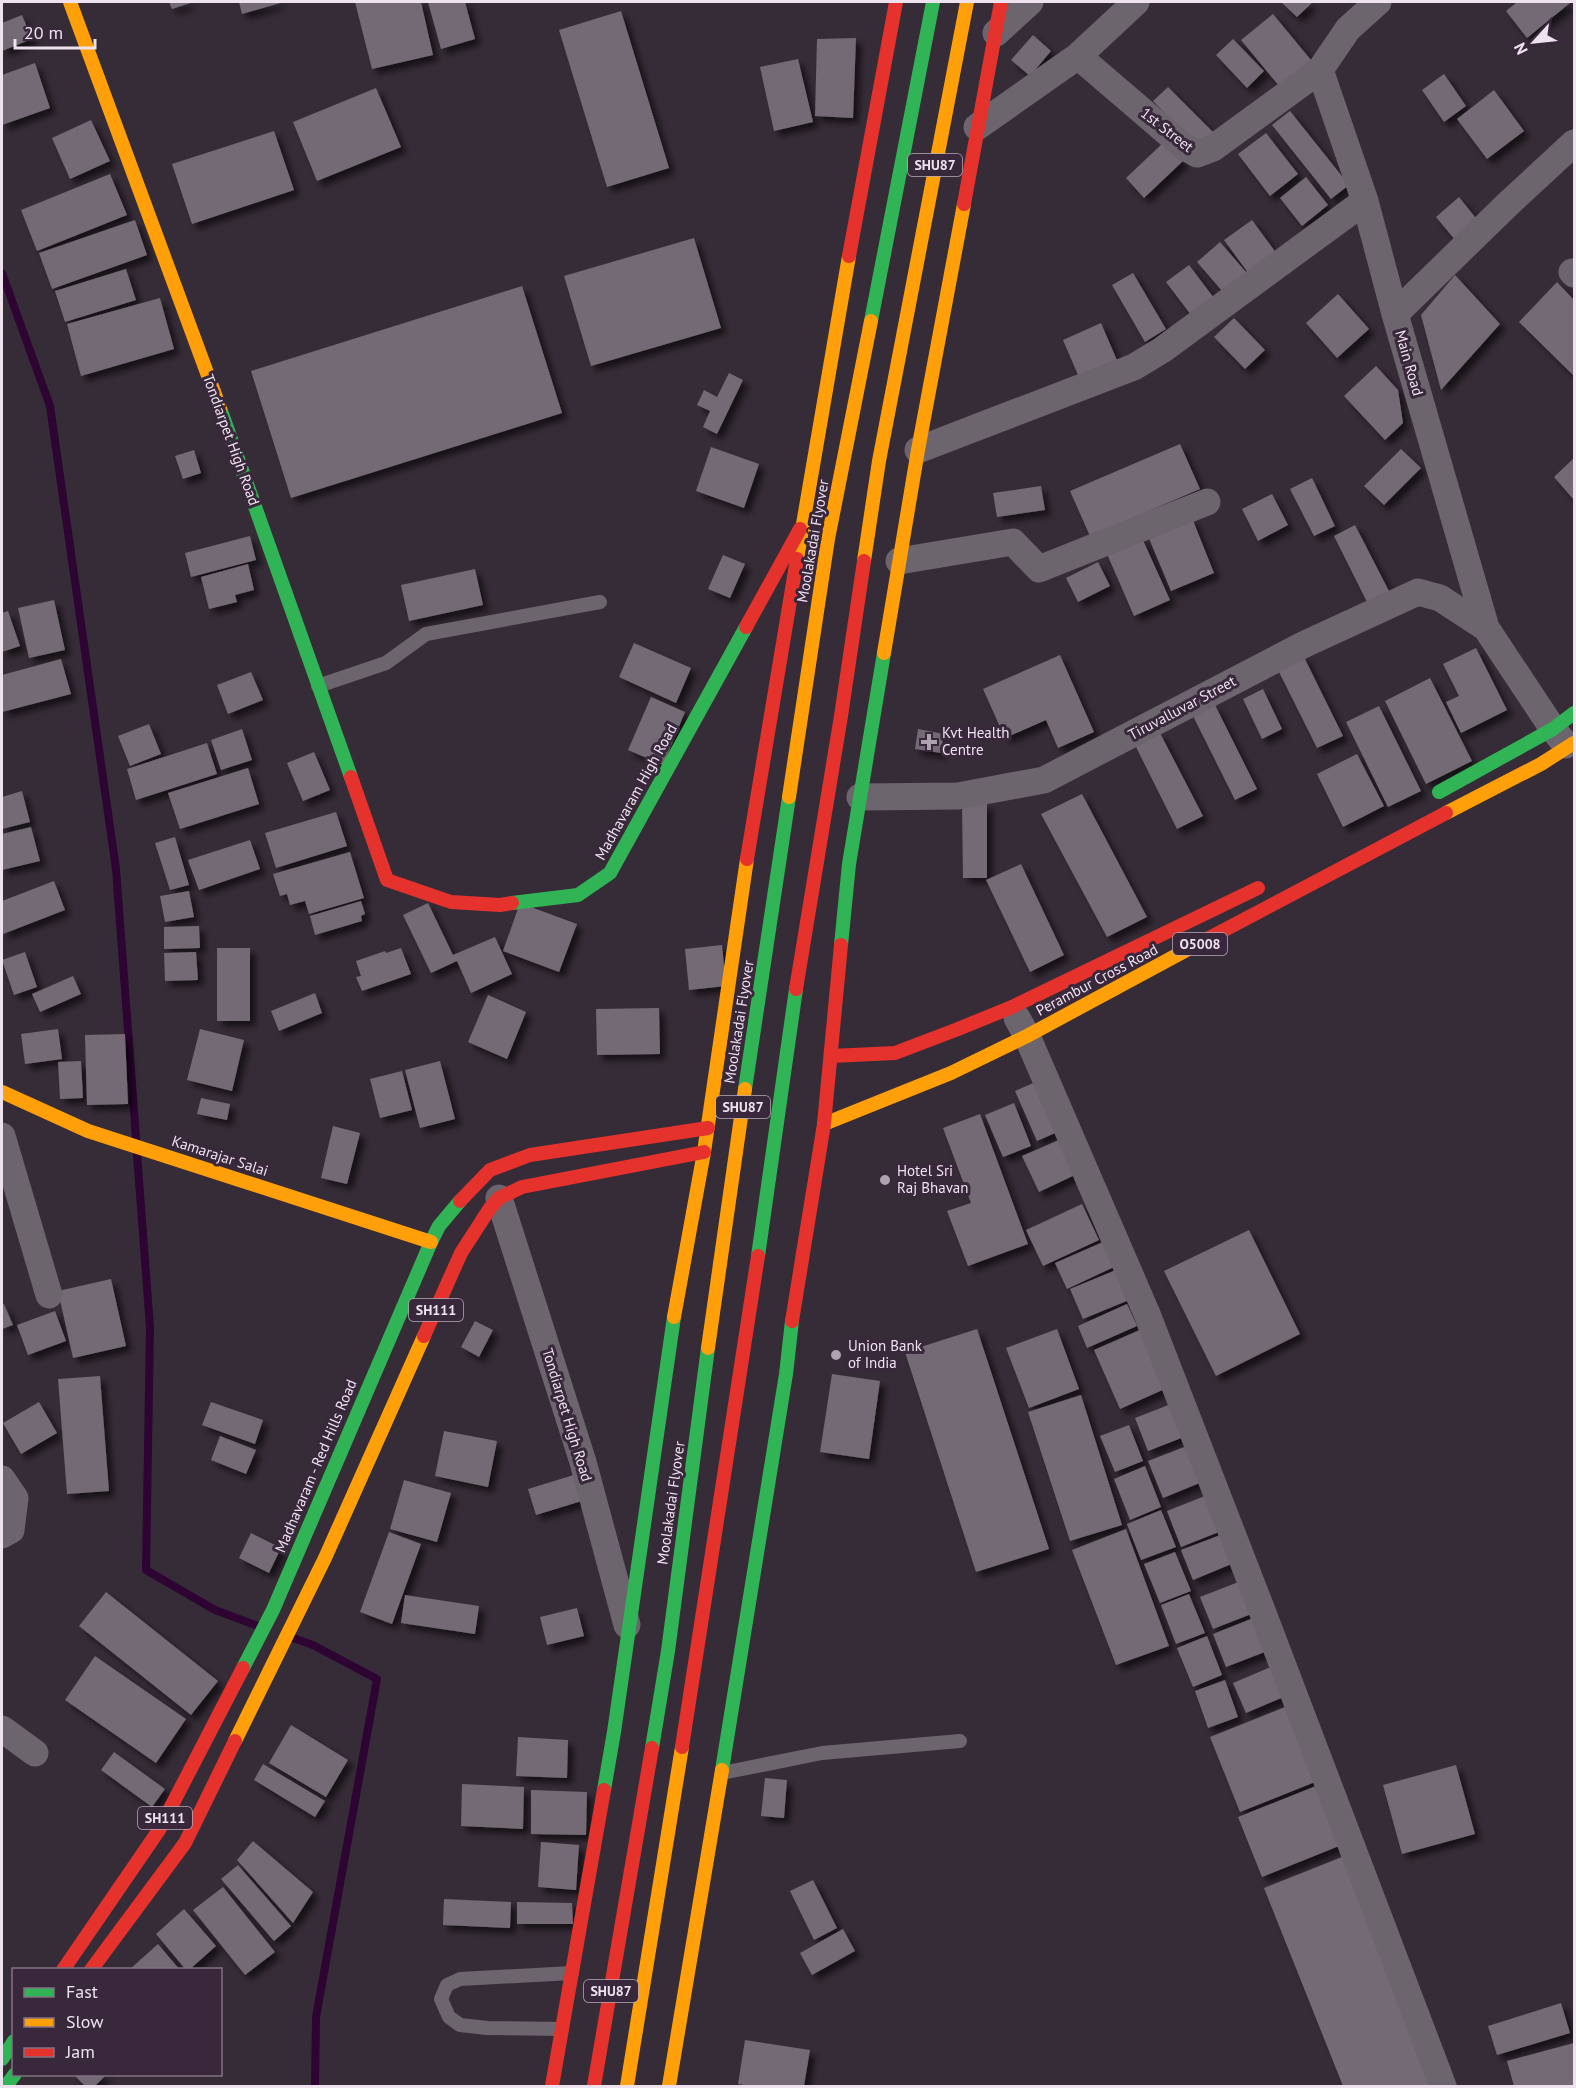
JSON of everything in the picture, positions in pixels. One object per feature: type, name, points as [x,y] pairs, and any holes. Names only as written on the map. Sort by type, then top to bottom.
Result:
[{"type":"main road","name":"Tondiarpet High Road","points":[[70,2],[195,341],[387,880]]},
{"type":"main road","points":[[552,2086],[690,1293],[704,1152],[760,850],[804,522],[825,387],[896,2]]},
{"type":"main road","name":"Moolakadai Flyover","points":[[594,2086],[668,1651],[722,1245],[828,540],[933,2]]},
{"type":"main road","name":"SHU87","points":[[627,2086],[716,1537],[793,1007],[841,716],[879,461],[967,2]]},
{"type":"main road","points":[[669,2086],[786,1374],[782,1304],[824,1124],[831,1056],[838,862],[860,797],[918,450],[1002,2]]},
{"type":"main road","name":"Madhavaram High Road","points":[[387,880],[451,902],[500,905],[578,895],[610,873],[804,522]]},
{"type":"main road","points":[[1431,796],[1565,740],[1575,713]]},
{"type":"main road","name":"Perambur Cross Road","points":[[824,1124],[951,1073],[1027,1036],[1565,740]]},
{"type":"main road","points":[[760,850],[838,862]]},
{"type":"main road","name":"Perambur Cross Road","points":[[831,1056],[896,1053],[1012,1007],[1268,883]]},
{"type":"main road","name":"Kamarajar Salai","points":[[2,1092],[88,1131],[431,1242]]},
{"type":"main road","name":"Madhavaram - Red Hills Road","points":[[64,1968],[159,1830],[273,1610],[431,1242],[450,1211],[490,1170],[530,1155],[708,1128]]},
{"type":"main road","name":"SH111","points":[[92,1968],[185,1843],[330,1547],[461,1253],[490,1208],[499,1198],[522,1187],[704,1152]]},
{"type":"main road","points":[[690,1293],[782,1304]]},
{"type":"main road","points":[[6,2086],[8,2057]]},
{"type":"street","points":[[996,33],[1030,2]]},
{"type":"street","points":[[977,127],[1078,56],[1136,2]]},
{"type":"street","points":[[1320,70],[1348,28],[1378,2]]},
{"type":"street","name":"1st Street","points":[[1078,56],[1183,147],[1197,154],[1214,148],[1320,70]]},
{"type":"street","name":"Main Road","points":[[1320,70],[1365,201],[1395,314],[1486,628],[1565,740]]},
{"type":"street","points":[[1395,314],[1508,204],[1575,144]]},
{"type":"street","points":[[918,450],[1134,367],[1162,350],[1365,201]]},
{"type":"street","points":[[899,561],[1013,542],[1039,569],[1207,502]]},
{"type":"street","name":"Tiruvalluvar Street","points":[[860,797],[958,796],[1044,780],[1305,644],[1418,592],[1440,598],[1486,628]]},
{"type":"street","points":[[1012,1007],[1027,1036],[1151,1325],[1262,1608],[1443,2086]]},
{"type":"street","points":[[2,1136],[49,1295]]},
{"type":"street","name":"Tondiarpet High Road","points":[[499,1198],[583,1462],[629,1634]]},
{"type":"street","points":[[2,1479],[15,1498],[10,1530],[2,1535]]},
{"type":"street","points":[[2,1730],[35,1753]]},
{"type":"lane","points":[[318,686],[386,663],[426,634],[600,602]]},
{"type":"lane","points":[[722,1773],[822,1753],[960,1741]]},
{"type":"lane","points":[[562,2029],[487,2028],[460,2025],[449,2017],[441,1999],[447,1985],[460,1979],[572,1973]]},
{"type":"building","points":[[169,2],[194,2],[172,9]]},
{"type":"building","points":[[239,2],[284,2],[242,14]]},
{"type":"building","points":[[355,2],[421,2],[433,55],[372,69]]},
{"type":"building","points":[[428,2],[465,2],[475,39],[441,49]]},
{"type":"building","points":[[1281,2],[1313,2],[1297,17]]},
{"type":"building","points":[[1517,2],[1570,3],[1527,38],[1506,11]]},
{"type":"building","points":[[621,11],[669,168],[607,187],[559,30]]},
{"type":"building","points":[[1273,14],[1311,60],[1280,87],[1241,40]]},
{"type":"building","points":[[22,15],[32,39],[2,51],[2,23]]},
{"type":"building","points":[[1033,35],[1051,51],[1030,76],[1011,60]]},
{"type":"building","points":[[856,38],[853,118],[815,116],[817,39]]},
{"type":"building","points":[[1233,39],[1264,71],[1247,88],[1216,55]]},
{"type":"building","points":[[798,59],[813,122],[774,131],[760,67]]},
{"type":"building","points":[[35,63],[50,108],[2,125],[2,75]]},
{"type":"building","points":[[1444,74],[1466,106],[1444,122],[1422,90]]},
{"type":"building","points":[[1168,87],[1214,133],[1199,148],[1153,101]]},
{"type":"building","points":[[376,88],[401,147],[317,181],[293,122]]},
{"type":"building","points":[[1494,90],[1524,131],[1487,159],[1457,119]]},
{"type":"building","points":[[1290,111],[1349,185],[1331,199],[1272,125]]},
{"type":"building","points":[[91,120],[110,161],[70,179],[52,138]]},
{"type":"building","points":[[274,131],[294,190],[192,224],[172,164]]},
{"type":"building","points":[[1266,133],[1298,174],[1270,196],[1238,154]]},
{"type":"building","points":[[1164,142],[1183,161],[1144,198],[1126,178]]},
{"type":"building","points":[[110,174],[127,215],[37,251],[21,210]]},
{"type":"building","points":[[1306,177],[1328,205],[1302,226],[1280,198]]},
{"type":"building","points":[[1459,197],[1479,222],[1456,241],[1436,217]]},
{"type":"building","points":[[135,220],[147,255],[52,289],[39,253]]},
{"type":"building","points":[[1252,220],[1277,254],[1249,274],[1224,240]]},
{"type":"building","points":[[694,238],[721,328],[591,366],[564,276]]},
{"type":"building","points":[[1220,242],[1246,272],[1223,292],[1197,262]]},
{"type":"building","points":[[1189,265],[1214,298],[1191,315],[1166,282]]},
{"type":"building","points":[[126,269],[136,300],[65,322],[55,291]]},
{"type":"building","points":[[1133,273],[1166,329],[1145,342],[1112,285]]},
{"type":"building","points":[[1455,275],[1500,324],[1441,390],[1421,315]]},
{"type":"building","points":[[1557,282],[1574,300],[1574,376],[1519,322]]},
{"type":"building","points":[[522,286],[562,413],[291,498],[251,371]]},
{"type":"building","points":[[1338,294],[1369,329],[1337,358],[1306,323]]},
{"type":"building","points":[[160,298],[174,349],[81,376],[67,324]]},
{"type":"building","points":[[1234,318],[1265,350],[1245,369],[1214,337]]},
{"type":"building","points":[[1101,323],[1119,365],[1081,382],[1063,340]]},
{"type":"building","points":[[1376,366],[1398,390],[1403,423],[1385,440],[1344,396]]},
{"type":"building","points":[[729,373],[743,380],[717,434],[703,427],[710,411],[697,405],[704,390],[717,397]]},
{"type":"building","points":[[1180,444],[1200,489],[1090,536],[1070,491]]},
{"type":"building","points":[[711,447],[759,464],[744,508],[696,491]]},
{"type":"building","points":[[1401,449],[1421,468],[1384,505],[1364,486]]},
{"type":"building","points":[[194,450],[201,473],[183,479],[175,456]]},
{"type":"building","points":[[1574,458],[1574,500],[1554,477]]},
{"type":"building","points":[[1312,478],[1335,526],[1314,536],[1290,489]]},
{"type":"building","points":[[1041,486],[1045,510],[997,517],[993,493]]},
{"type":"building","points":[[1272,494],[1288,525],[1258,541],[1242,509]]},
{"type":"building","points":[[1192,518],[1214,573],[1171,591],[1148,536]]},
{"type":"building","points":[[1355,525],[1391,595],[1369,606],[1334,536]]},
{"type":"building","points":[[250,536],[256,560],[191,577],[185,553]]},
{"type":"building","points":[[1142,538],[1170,600],[1134,616],[1107,554]]},
{"type":"building","points":[[723,555],[745,564],[730,598],[708,589]]},
{"type":"building","points":[[1098,562],[1110,586],[1078,602],[1066,578]]},
{"type":"building","points":[[248,564],[254,590],[235,595],[237,602],[209,609],[201,577]]},
{"type":"building","points":[[475,569],[483,605],[409,621],[401,585]]},
{"type":"building","points":[[54,600],[65,650],[29,658],[18,608]]},
{"type":"building","points":[[8,611],[20,646],[2,652],[2,613]]},
{"type":"building","points":[[634,643],[691,668],[676,703],[619,677]]},
{"type":"building","points":[[1476,648],[1507,710],[1461,733],[1446,702],[1459,696],[1443,664]]},
{"type":"building","points":[[1060,655],[1094,732],[1058,748],[1046,720],[1005,738],[983,689]]},
{"type":"building","points":[[1303,655],[1343,736],[1317,748],[1277,668]]},
{"type":"building","points":[[61,659],[71,694],[2,712],[2,675]]},
{"type":"building","points":[[251,672],[263,700],[228,714],[217,685]]},
{"type":"building","points":[[1430,678],[1472,761],[1426,784],[1385,701]]},
{"type":"building","points":[[1263,689],[1282,729],[1262,739],[1243,699]]},
{"type":"building","points":[[651,697],[685,712],[663,765],[628,750]]},
{"type":"building","points":[[1215,705],[1257,789],[1235,800],[1193,716]]},
{"type":"building","points":[[1379,706],[1421,791],[1388,807],[1346,722]]},
{"type":"building","points":[[149,724],[161,754],[130,766],[118,736]]},
{"type":"building","points":[[242,729],[252,760],[221,770],[211,740]]},
{"type":"building","points":[[918,729],[944,734],[941,753],[915,749]]},
{"type":"building","points":[[1160,733],[1203,816],[1177,829],[1135,745]]},
{"type":"building","points":[[207,743],[217,774],[136,800],[127,769]]},
{"type":"building","points":[[314,752],[330,790],[303,801],[287,763]]},
{"type":"building","points":[[1357,754],[1384,806],[1343,827],[1317,774]]},
{"type":"building","points":[[248,768],[259,804],[180,829],[168,793]]},
{"type":"building","points":[[22,791],[30,822],[2,829],[2,797]]},
{"type":"building","points":[[1082,794],[1147,917],[1107,937],[1041,814]]},
{"type":"building","points":[[962,804],[987,804],[987,878],[963,878]]},
{"type":"building","points":[[336,812],[347,846],[276,868],[265,833]]},
{"type":"building","points":[[31,827],[40,861],[2,870],[2,834]]},
{"type":"building","points":[[175,837],[189,885],[170,890],[155,843]]},
{"type":"building","points":[[250,840],[260,869],[199,890],[188,860]]},
{"type":"building","points":[[350,852],[364,898],[309,914],[305,901],[290,905],[287,894],[280,896],[273,874]]},
{"type":"building","points":[[1021,864],[1064,955],[1030,972],[986,880]]},
{"type":"building","points":[[54,881],[65,910],[3,934],[2,901]]},
{"type":"building","points":[[189,891],[194,917],[165,922],[160,896]]},
{"type":"building","points":[[361,901],[365,914],[361,916],[362,921],[315,935],[310,916]]},
{"type":"building","points":[[428,903],[453,955],[495,937],[512,974],[471,993],[457,961],[431,973],[403,915]]},
{"type":"building","points":[[520,903],[577,924],[559,972],[503,951]]},
{"type":"building","points":[[199,926],[200,948],[164,949],[164,927]]},
{"type":"building","points":[[722,945],[726,986],[689,990],[685,949]]},
{"type":"building","points":[[217,948],[250,948],[250,1021],[217,1021]]},
{"type":"building","points":[[401,948],[411,974],[362,991],[356,977],[361,976],[356,961]]},
{"type":"building","points":[[25,952],[37,987],[14,995],[2,960]]},
{"type":"building","points":[[196,952],[198,980],[165,981],[164,953]]},
{"type":"building","points":[[73,976],[81,994],[40,1012],[32,994]]},
{"type":"building","points":[[315,993],[322,1013],[279,1031],[271,1011]]},
{"type":"building","points":[[488,995],[526,1012],[507,1059],[468,1042]]},
{"type":"building","points":[[659,1008],[660,1054],[597,1055],[596,1009]]},
{"type":"building","points":[[58,1029],[62,1059],[25,1064],[21,1034]]},
{"type":"building","points":[[200,1029],[244,1040],[232,1091],[187,1080]]},
{"type":"building","points":[[125,1034],[128,1104],[87,1105],[85,1035]]},
{"type":"building","points":[[81,1061],[83,1098],[60,1099],[58,1062]]},
{"type":"building","points":[[440,1061],[455,1119],[420,1128],[405,1070]]},
{"type":"building","points":[[402,1071],[412,1110],[380,1118],[370,1079]]},
{"type":"building","points":[[1040,1080],[1062,1130],[1037,1141],[1015,1091]]},
{"type":"building","points":[[201,1098],[230,1104],[227,1120],[197,1114]]},
{"type":"building","points":[[1014,1103],[1031,1146],[1003,1157],[985,1115]]},
{"type":"building","points":[[980,1114],[1028,1244],[968,1266],[947,1211],[971,1203],[943,1128]]},
{"type":"building","points":[[333,1126],[360,1133],[347,1184],[321,1178]]},
{"type":"building","points":[[1061,1139],[1077,1174],[1039,1192],[1022,1156]]},
{"type":"building","points":[[1082,1204],[1099,1240],[1043,1266],[1026,1230]]},
{"type":"building","points":[[1249,1230],[1300,1334],[1216,1376],[1164,1271]]},
{"type":"building","points":[[1103,1242],[1114,1267],[1067,1289],[1055,1263]]},
{"type":"building","points":[[1116,1270],[1129,1300],[1083,1319],[1070,1289]]},
{"type":"building","points":[[111,1279],[126,1346],[73,1358],[58,1291]]},
{"type":"building","points":[[4,1304],[13,1325],[2,1329],[2,1305]]},
{"type":"building","points":[[1127,1304],[1137,1326],[1087,1348],[1078,1326]]},
{"type":"building","points":[[55,1311],[66,1341],[28,1355],[17,1325]]},
{"type":"building","points":[[475,1321],[493,1330],[479,1357],[461,1347]]},
{"type":"building","points":[[977,1329],[1049,1549],[976,1572],[905,1352]]},
{"type":"building","points":[[1057,1329],[1079,1389],[1029,1408],[1006,1348]]},
{"type":"building","points":[[1142,1329],[1167,1388],[1120,1409],[1094,1350]]},
{"type":"building","points":[[832,1374],[880,1381],[869,1459],[820,1452]]},
{"type":"building","points":[[100,1376],[109,1491],[67,1494],[58,1379]]},
{"type":"building","points":[[1081,1395],[1122,1525],[1070,1541],[1028,1412]]},
{"type":"building","points":[[39,1402],[57,1433],[21,1454],[3,1423]]},
{"type":"building","points":[[211,1402],[263,1420],[255,1444],[202,1425]]},
{"type":"building","points":[[1176,1402],[1189,1435],[1148,1451],[1135,1418]]},
{"type":"building","points":[[1129,1425],[1143,1461],[1115,1472],[1100,1436]]},
{"type":"building","points":[[444,1431],[497,1441],[488,1487],[435,1476]]},
{"type":"building","points":[[220,1436],[256,1450],[246,1474],[211,1460]]},
{"type":"building","points":[[1192,1444],[1207,1480],[1163,1498],[1148,1461]]},
{"type":"building","points":[[1145,1466],[1161,1507],[1130,1520],[1114,1479]]},
{"type":"building","points":[[577,1474],[585,1500],[536,1515],[528,1489]]},
{"type":"building","points":[[404,1480],[451,1493],[437,1542],[390,1529]]},
{"type":"building","points":[[1210,1494],[1224,1530],[1181,1547],[1167,1511]]},
{"type":"building","points":[[1161,1510],[1176,1547],[1141,1560],[1127,1524]]},
{"type":"building","points":[[1126,1529],[1169,1646],[1116,1665],[1072,1550]]},
{"type":"building","points":[[389,1532],[421,1544],[392,1624],[360,1612]]},
{"type":"building","points":[[251,1533],[281,1548],[269,1573],[239,1558]]},
{"type":"building","points":[[1223,1534],[1234,1563],[1193,1580],[1181,1550]]},
{"type":"building","points":[[1175,1552],[1191,1591],[1160,1603],[1144,1564]]},
{"type":"building","points":[[1241,1581],[1254,1613],[1213,1629],[1200,1597]]},
{"type":"building","points":[[106,1592],[218,1681],[191,1715],[79,1626]]},
{"type":"building","points":[[1189,1594],[1205,1633],[1176,1644],[1161,1605]]},
{"type":"building","points":[[405,1595],[479,1606],[475,1634],[401,1623]]},
{"type":"building","points":[[577,1608],[584,1636],[547,1645],[540,1617]]},
{"type":"building","points":[[1256,1617],[1270,1650],[1226,1667],[1213,1634]]},
{"type":"building","points":[[1207,1636],[1222,1675],[1193,1687],[1177,1648]]},
{"type":"building","points":[[95,1656],[186,1719],[156,1763],[65,1700]]},
{"type":"building","points":[[1273,1666],[1286,1696],[1246,1713],[1233,1683]]},
{"type":"building","points":[[1225,1680],[1238,1717],[1208,1728],[1195,1691]]},
{"type":"building","points":[[1290,1705],[1320,1780],[1240,1812],[1210,1737]]},
{"type":"building","points":[[291,1725],[348,1760],[326,1797],[269,1763]]},
{"type":"building","points":[[518,1737],[568,1740],[567,1778],[516,1776]]},
{"type":"building","points":[[114,1752],[165,1789],[152,1807],[101,1770]]},
{"type":"building","points":[[263,1764],[325,1801],[315,1817],[254,1780]]},
{"type":"building","points":[[1456,1765],[1475,1834],[1402,1854],[1383,1785]]},
{"type":"building","points":[[765,1778],[787,1780],[784,1818],[761,1816]]},
{"type":"building","points":[[462,1784],[524,1787],[523,1829],[461,1826]]},
{"type":"building","points":[[1321,1784],[1344,1844],[1262,1877],[1238,1817]]},
{"type":"building","points":[[531,1790],[587,1792],[586,1835],[531,1834]]},
{"type":"building","points":[[253,1841],[313,1892],[293,1923],[237,1860]]},
{"type":"building","points":[[541,1842],[579,1845],[576,1890],[538,1887]]},
{"type":"building","points":[[1342,1857],[1434,2086],[1343,2086],[1264,1888]]},
{"type":"building","points":[[238,1865],[291,1926],[274,1941],[221,1879]]},
{"type":"building","points":[[813,1880],[837,1928],[814,1940],[790,1891]]},
{"type":"building","points":[[223,1887],[275,1952],[245,1975],[193,1910]]},
{"type":"building","points":[[444,1899],[511,1902],[510,1928],[443,1925]]},
{"type":"building","points":[[517,1902],[572,1903],[573,1924],[517,1924]]},
{"type":"building","points":[[184,1909],[216,1946],[191,1968],[184,1968],[156,1934]]},
{"type":"building","points":[[843,1929],[855,1951],[812,1975],[800,1953]]},
{"type":"building","points":[[158,1944],[178,1968],[131,1968]]},
{"type":"building","points":[[1561,2003],[1570,2033],[1497,2055],[1488,2026]]},
{"type":"building","points":[[745,2040],[810,2050],[804,2086],[738,2084]]},
{"type":"building","points":[[1574,2043],[1574,2086],[1514,2086],[1507,2061]]},
{"type":"building","points":[[75,2076],[105,2076],[95,2086],[85,2086]]},
{"type":"waterway","points":[[2,273],[50,406],[116,869],[136,1138]]},
{"type":"waterway","points":[[137,1154],[150,1327],[146,1570],[215,1610],[258,1626]]},
{"type":"waterway","points":[[293,1638],[313,1645],[377,1679],[316,2017],[315,2086]]},
{"type":"traffic: fast","points":[[871,321],[933,2]]},
{"type":"traffic: fast","points":[[220,408],[351,777]]},
{"type":"traffic: fast","points":[[512,903],[578,895],[610,873],[746,627]]},
{"type":"traffic: fast","points":[[841,945],[849,864],[884,653]]},
{"type":"traffic: fast","points":[[1439,792],[1553,729],[1574,713]]},
{"type":"traffic: fast","points":[[745,1089],[789,797]]},
{"type":"traffic: fast","points":[[758,1256],[796,989]]},
{"type":"traffic: fast","points":[[243,1668],[273,1610],[431,1242],[439,1226],[460,1201]]},
{"type":"traffic: fast","points":[[604,1790],[674,1317]]},
{"type":"traffic: fast","points":[[722,1770],[786,1374],[792,1321]]},
{"type":"traffic: fast","points":[[652,1748],[668,1651],[708,1348]]},
{"type":"traffic: fast","points":[[2,2059],[12,2044]]},
{"type":"traffic: fast","points":[[6,2086],[14,2076]]},
{"type":"traffic: slow","points":[[70,2],[220,408]]},
{"type":"traffic: slow","points":[[864,561],[879,461],[967,2]]},
{"type":"traffic: slow","points":[[884,653],[918,450],[964,204]]},
{"type":"traffic: slow","points":[[797,559],[849,256]]},
{"type":"traffic: slow","points":[[789,797],[828,539],[871,321]]},
{"type":"traffic: slow","points":[[1446,813],[1541,764],[1574,743]]},
{"type":"traffic: slow","points":[[674,1317],[704,1152],[747,859]]},
{"type":"traffic: slow","points":[[824,1124],[951,1073],[1027,1036],[1192,947]]},
{"type":"traffic: slow","points":[[708,1348],[745,1089]]},
{"type":"traffic: slow","points":[[2,1092],[88,1131],[431,1242]]},
{"type":"traffic: slow","points":[[235,1741],[325,1558],[424,1336]]},
{"type":"traffic: slow","points":[[627,2086],[682,1747]]},
{"type":"traffic: slow","points":[[669,2086],[722,1770]]},
{"type":"traffic: jam","points":[[849,256],[896,2]]},
{"type":"traffic: jam","points":[[964,204],[1001,2]]},
{"type":"traffic: jam","points":[[746,627],[800,529]]},
{"type":"traffic: jam","points":[[747,859],[797,559]]},
{"type":"traffic: jam","points":[[796,989],[864,561]]},
{"type":"traffic: jam","points":[[351,777],[387,880],[451,902],[500,905],[512,903]]},
{"type":"traffic: jam","points":[[1192,947],[1446,813]]},
{"type":"traffic: jam","points":[[831,1056],[895,1053],[958,1029],[1012,1007],[1258,888]]},
{"type":"traffic: jam","points":[[792,1321],[824,1124],[841,945]]},
{"type":"traffic: jam","points":[[460,1201],[490,1170],[530,1155],[708,1128]]},
{"type":"traffic: jam","points":[[424,1336],[461,1253],[499,1198],[522,1187],[704,1152]]},
{"type":"traffic: jam","points":[[682,1747],[758,1256]]},
{"type":"traffic: jam","points":[[64,1968],[159,1830],[243,1668]]},
{"type":"traffic: jam","points":[[92,1968],[185,1843],[235,1741]]},
{"type":"traffic: jam","points":[[594,2086],[652,1748]]},
{"type":"traffic: jam","points":[[552,2086],[604,1790]]},
{"type":"place","name":"Kvt Health Centre","points":[[929,742]]},
{"type":"place","name":"Hotel Sri Raj Bhavan","points":[[885,1180]]},
{"type":"place","name":"Union Bank of India","points":[[836,1355]]}]
